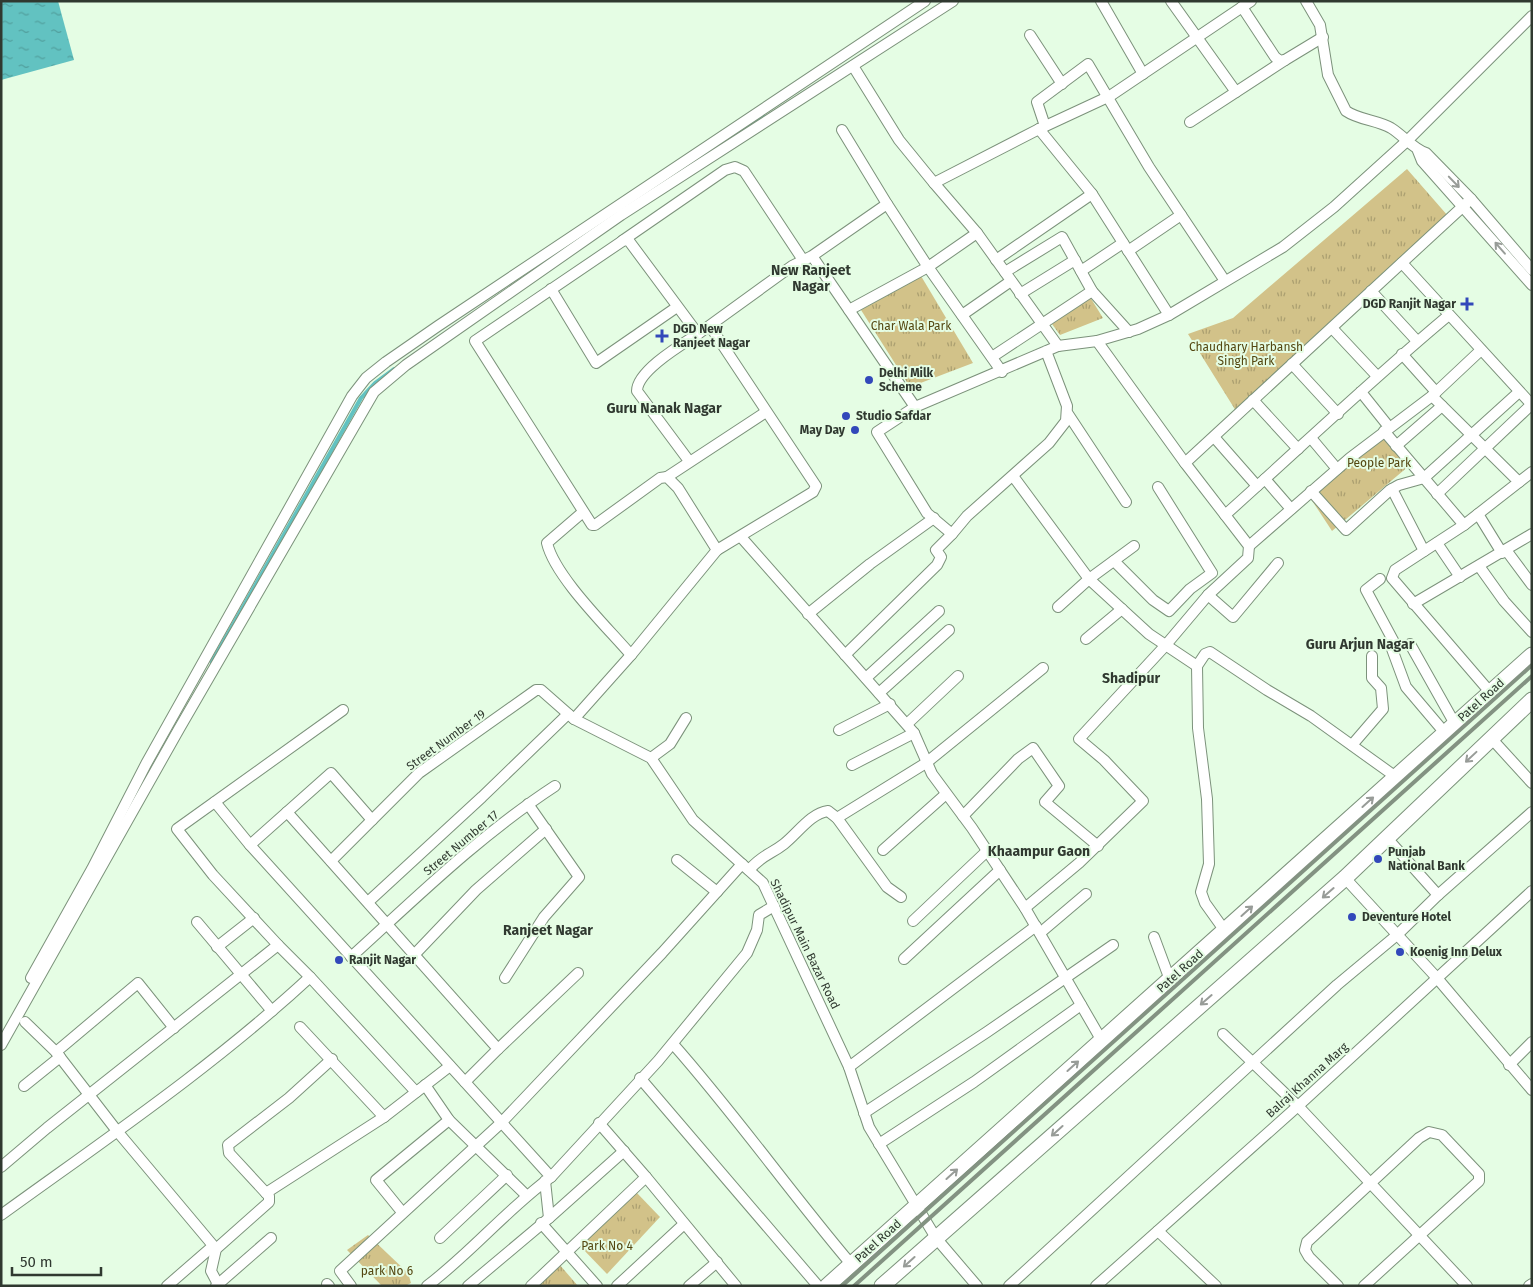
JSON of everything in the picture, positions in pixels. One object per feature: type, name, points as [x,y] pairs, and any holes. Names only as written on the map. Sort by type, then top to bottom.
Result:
[{"type":"main road","name":"Patel Road","points":[[827,1286],[1532,655]]},
{"type":"main road","points":[[882,1286],[1345,878],[1386,836],[1532,700]]},
{"type":"street","points":[[1,1032],[92,869],[146,764],[244,586],[340,416],[366,378],[438,326],[925,1]]},
{"type":"street","points":[[1,1045],[184,721],[374,392],[399,370],[621,214],[953,1]]},
{"type":"street","points":[[1100,1],[1143,74]]},
{"type":"street","points":[[1170,1],[1236,92]]},
{"type":"street","points":[[1306,1],[1315,15],[1323,37],[1328,75],[1346,111],[1352,115],[1386,126],[1408,140],[1418,151],[1422,161],[1467,203],[1532,270]]},
{"type":"street","points":[[934,183],[1107,97],[1246,4],[1275,57],[1280,61],[1285,60]]},
{"type":"street","points":[[952,534],[927,513],[901,474],[877,432],[915,407],[1002,372],[1058,346],[1097,341],[1129,332],[1169,315],[1283,247],[1334,207],[1408,140],[1532,16]]},
{"type":"street","points":[[1030,35],[1062,84]]},
{"type":"street","points":[[1190,122],[1323,37]]},
{"type":"street","points":[[1169,315],[1092,194],[1042,128],[1037,102],[1088,64],[1182,215],[1226,281]]},
{"type":"street","points":[[853,66],[899,140],[977,233],[1058,346]]},
{"type":"street","points":[[842,130],[886,204],[1002,372]]},
{"type":"street","points":[[766,412],[667,477],[660,478],[595,525],[590,523],[475,343],[476,338],[725,170],[735,167],[744,171],[849,310],[915,407]]},
{"type":"street","points":[[996,260],[1092,194]]},
{"type":"street","points":[[1185,464],[1467,203]]},
{"type":"street","points":[[1467,203],[1532,284]]},
{"type":"street","points":[[689,461],[637,391],[637,385],[645,374],[792,266],[808,258],[886,204]]},
{"type":"street","points":[[1081,271],[1182,215]]},
{"type":"street","points":[[849,310],[928,267],[977,233]]},
{"type":"street","points":[[1005,272],[1062,237],[1092,290],[1129,332]]},
{"type":"street","points":[[622,241],[629,241],[698,334]]},
{"type":"street","points":[[1020,294],[1075,260]]},
{"type":"street","points":[[1402,263],[1532,405],[1437,494]]},
{"type":"street","points":[[962,315],[1011,281]]},
{"type":"street","points":[[551,289],[596,363],[677,307]]},
{"type":"street","points":[[992,357],[1092,290]]},
{"type":"street","points":[[1371,292],[1418,341]]},
{"type":"street","points":[[1225,515],[1338,414],[1377,376],[1449,315]]},
{"type":"street","points":[[368,902],[571,717],[631,655],[717,550],[741,537],[815,489],[816,486],[710,326]]},
{"type":"street","points":[[1332,328],[1377,376]]},
{"type":"street","points":[[1025,908],[1055,885],[1143,801],[1104,760],[1079,739],[1165,646],[1208,595],[1248,558],[1249,546],[1185,464],[1097,341]]},
{"type":"street","points":[[1249,546],[1337,469],[1386,429],[1434,394],[1481,350]]},
{"type":"street","points":[[1046,351],[1068,414],[1126,502]]},
{"type":"street","points":[[1402,354],[1442,406],[1519,482]]},
{"type":"street","points":[[1292,364],[1338,414]]},
{"type":"street","points":[[1361,392],[1396,446],[1464,525]]},
{"type":"street","points":[[1311,491],[1346,530],[1392,489],[1424,478],[1519,392]]},
{"type":"street","points":[[1253,400],[1298,449]]},
{"type":"street","points":[[1396,446],[1442,406]]},
{"type":"street","points":[[845,655],[937,565],[941,557],[936,550],[967,516],[1059,432],[1068,414]]},
{"type":"street","points":[[1214,437],[1291,509]]},
{"type":"street","points":[[1311,438],[1337,469]]},
{"type":"street","points":[[1490,692],[1413,604],[1392,578],[1392,573],[1464,525],[1532,472]]},
{"type":"street","points":[[1013,476],[1089,579],[1165,646],[1197,666]]},
{"type":"street","points":[[667,477],[673,481],[717,550]]},
{"type":"street","points":[[1114,561],[1153,600],[1169,610],[1212,573],[1158,487]]},
{"type":"street","points":[[1392,489],[1424,551]]},
{"type":"street","points":[[583,512],[547,543],[549,551],[571,585],[631,655]]},
{"type":"street","points":[[1478,514],[1504,551],[1532,585]]},
{"type":"street","points":[[808,614],[870,564],[934,518]]},
{"type":"street","points":[[1413,604],[1532,534]]},
{"type":"street","points":[[741,537],[914,733],[926,763],[946,794],[988,851],[1025,908],[1102,1041]]},
{"type":"street","points":[[1437,543],[1460,577]]},
{"type":"street","points":[[1058,607],[1089,579],[1134,546]]},
{"type":"street","points":[[1208,595],[1233,617],[1278,563]]},
{"type":"street","points":[[1479,566],[1504,601],[1532,632]]},
{"type":"street","points":[[1380,579],[1366,590],[1395,644],[1392,649],[1406,687],[1450,728]]},
{"type":"street","points":[[1086,639],[1122,608]]},
{"type":"street","points":[[866,678],[939,611]]},
{"type":"street","points":[[879,693],[949,630]]},
{"type":"street","points":[[1410,644],[1450,728]]},
{"type":"street","points":[[1225,931],[1202,898],[1201,892],[1208,864],[1207,799],[1198,728],[1197,666],[1205,654],[1210,652],[1311,716],[1396,777]]},
{"type":"street","points":[[1352,745],[1383,709],[1381,688],[1372,678],[1372,656]]},
{"type":"street","points":[[837,818],[926,763],[1044,668]]},
{"type":"street","points":[[907,724],[958,676]]},
{"type":"street","name":"Shadipur Main Bazar Road","points":[[539,689],[571,717],[651,758],[693,820],[762,882],[849,1067],[864,1113],[879,1144],[936,1238],[977,1286]]},
{"type":"street","name":"Street Number 19","points":[[331,861],[419,773],[539,689]]},
{"type":"street","points":[[839,730],[890,704]]},
{"type":"street","points":[[343,710],[177,829],[213,875],[416,1092]]},
{"type":"street","points":[[651,758],[670,744],[686,718]]},
{"type":"street","points":[[852,765],[914,733]]},
{"type":"street","points":[[1491,738],[1532,783]]},
{"type":"street","points":[[963,816],[1018,759],[1033,748],[1059,786],[1045,802],[1098,846]]},
{"type":"street","points":[[250,845],[331,773],[372,820]]},
{"type":"street","name":"Street Number 17","points":[[351,957],[468,850],[555,786]]},
{"type":"street","points":[[883,850],[946,794]]},
{"type":"street","points":[[215,802],[250,845],[465,1082],[548,1179],[545,1221],[568,1253],[597,1286]]},
{"type":"street","points":[[505,978],[544,917],[580,877],[528,804]]},
{"type":"street","points":[[287,812],[498,1050]]},
{"type":"street","points":[[351,1286],[340,1271],[501,1123],[717,892],[746,867],[782,845],[820,813],[833,812],[886,887],[901,897]]},
{"type":"street","points":[[1009,1286],[1254,1064],[1337,985],[1397,935],[1532,812]]},
{"type":"street","points":[[414,955],[476,890],[546,829]]},
{"type":"street","points":[[1386,836],[1438,896]]},
{"type":"street","points":[[913,921],[988,851]]},
{"type":"street","points":[[677,860],[717,892]]},
{"type":"street","points":[[904,959],[1000,870]]},
{"type":"street","points":[[1345,878],[1437,978],[1532,1090]]},
{"type":"street","name":"Balraj Khanna Marg","points":[[1096,1286],[1298,1106],[1532,891]]},
{"type":"street","points":[[849,1067],[1086,894]]},
{"type":"street","points":[[427,1286],[446,1271],[526,1195],[548,1179],[673,1044],[747,953],[757,930],[759,915],[774,906]]},
{"type":"street","points":[[217,947],[254,918]]},
{"type":"street","points":[[198,922],[240,975],[272,1011]]},
{"type":"street","points":[[1154,937],[1170,980]]},
{"type":"street","points":[[1,1167],[278,944]]},
{"type":"street","points":[[864,1113],[1113,944]]},
{"type":"street","points":[[465,1082],[578,972]]},
{"type":"street","points":[[1,1215],[117,1131],[272,1011],[310,978]]},
{"type":"street","points":[[24,1086],[138,983],[174,1028]]},
{"type":"street","points":[[879,1144],[974,1082],[1081,1005]]},
{"type":"street","points":[[25,1022],[58,1055],[117,1131],[214,1248],[211,1271],[217,1285],[272,1238]]},
{"type":"street","points":[[300,1027],[384,1116]]},
{"type":"street","points":[[1224,1034],[1298,1106],[1467,1286]]},
{"type":"street","points":[[1509,1065],[1532,1042]]},
{"type":"street","points":[[673,1044],[711,1086],[802,1206],[851,1264]]},
{"type":"street","points":[[167,1286],[269,1202],[270,1196],[229,1153],[228,1145],[289,1098],[332,1059]]},
{"type":"street","points":[[266,1193],[384,1116],[450,1066]]},
{"type":"street","points":[[640,1078],[818,1286]]},
{"type":"street","points":[[425,1084],[449,1120],[477,1145],[526,1195]]},
{"type":"street","points":[[402,1212],[376,1180],[449,1120]]},
{"type":"street","points":[[599,1123],[736,1286]]},
{"type":"street","points":[[1338,1286],[1309,1257],[1305,1246],[1419,1138],[1429,1132],[1437,1132],[1447,1139],[1480,1178],[1364,1286]]},
{"type":"street","points":[[468,1286],[624,1151]]},
{"type":"street","points":[[440,1238],[507,1176]]},
{"type":"street","points":[[531,1286],[568,1253],[646,1177]]},
{"type":"street","points":[[617,1286],[684,1224]]},
{"type":"street","points":[[1158,1231],[1216,1286]]},
{"type":"street","points":[[689,1286],[717,1262]]},
{"type":"green space","name":"Chaudhary Harbansh Singh Park","points":[[1407,169],[1448,216],[1236,411],[1188,334],[1233,318]]},
{"type":"green space","name":"Char Wala Park","points":[[921,276],[973,363],[910,387],[861,310]]},
{"type":"green space","points":[[1090,297],[1103,318],[1060,335],[1052,324]]},
{"type":"green space","name":"People Park","points":[[1381,432],[1410,465],[1332,531],[1311,499]]},
{"type":"green space","name":"Park No 4","points":[[636,1192],[660,1217],[607,1274],[580,1246]]},
{"type":"green space","name":"park No 6","points":[[368,1235],[408,1273],[411,1283],[405,1286],[382,1286],[347,1250]]},
{"type":"green space","points":[[559,1264],[578,1286],[535,1286]]},
{"type":"water","points":[[1,1],[58,1],[74,60],[1,80]]},
{"type":"waterway","points":[[703,157],[763,115]]},
{"type":"waterway","points":[[212,662],[361,398],[375,383],[394,369]]},
{"type":"railway","points":[[842,1286],[1532,665]]},
{"type":"railway","points":[[854,1286],[1532,676]]},
{"type":"place","name":"DGD Ranjit Nagar","points":[[1467,304]]},
{"type":"place","name":"DGD New Ranjeet Nagar","points":[[662,336]]},
{"type":"place","name":"Delhi Milk Scheme","points":[[869,380]]},
{"type":"place","name":"Studio Safdar","points":[[846,416]]},
{"type":"place","name":"May Day","points":[[855,430]]},
{"type":"place","name":"Punjab National Bank","points":[[1378,859]]},
{"type":"place","name":"Deventure Hotel","points":[[1352,917]]},
{"type":"place","name":"Koenig Inn Delux","points":[[1400,952]]},
{"type":"place","name":"Ranjit Nagar","points":[[339,960]]},
{"type":"district","name":"New Ranjeet Nagar","points":[[811,278]]},
{"type":"district","name":"Guru Nanak Nagar","points":[[664,408]]},
{"type":"district","name":"Guru Arjun Nagar","points":[[1360,644]]},
{"type":"district","name":"Shadipur","points":[[1131,678]]},
{"type":"district","name":"Khaampur Gaon","points":[[1039,851]]},
{"type":"district","name":"Ranjeet Nagar","points":[[548,930]]}]
